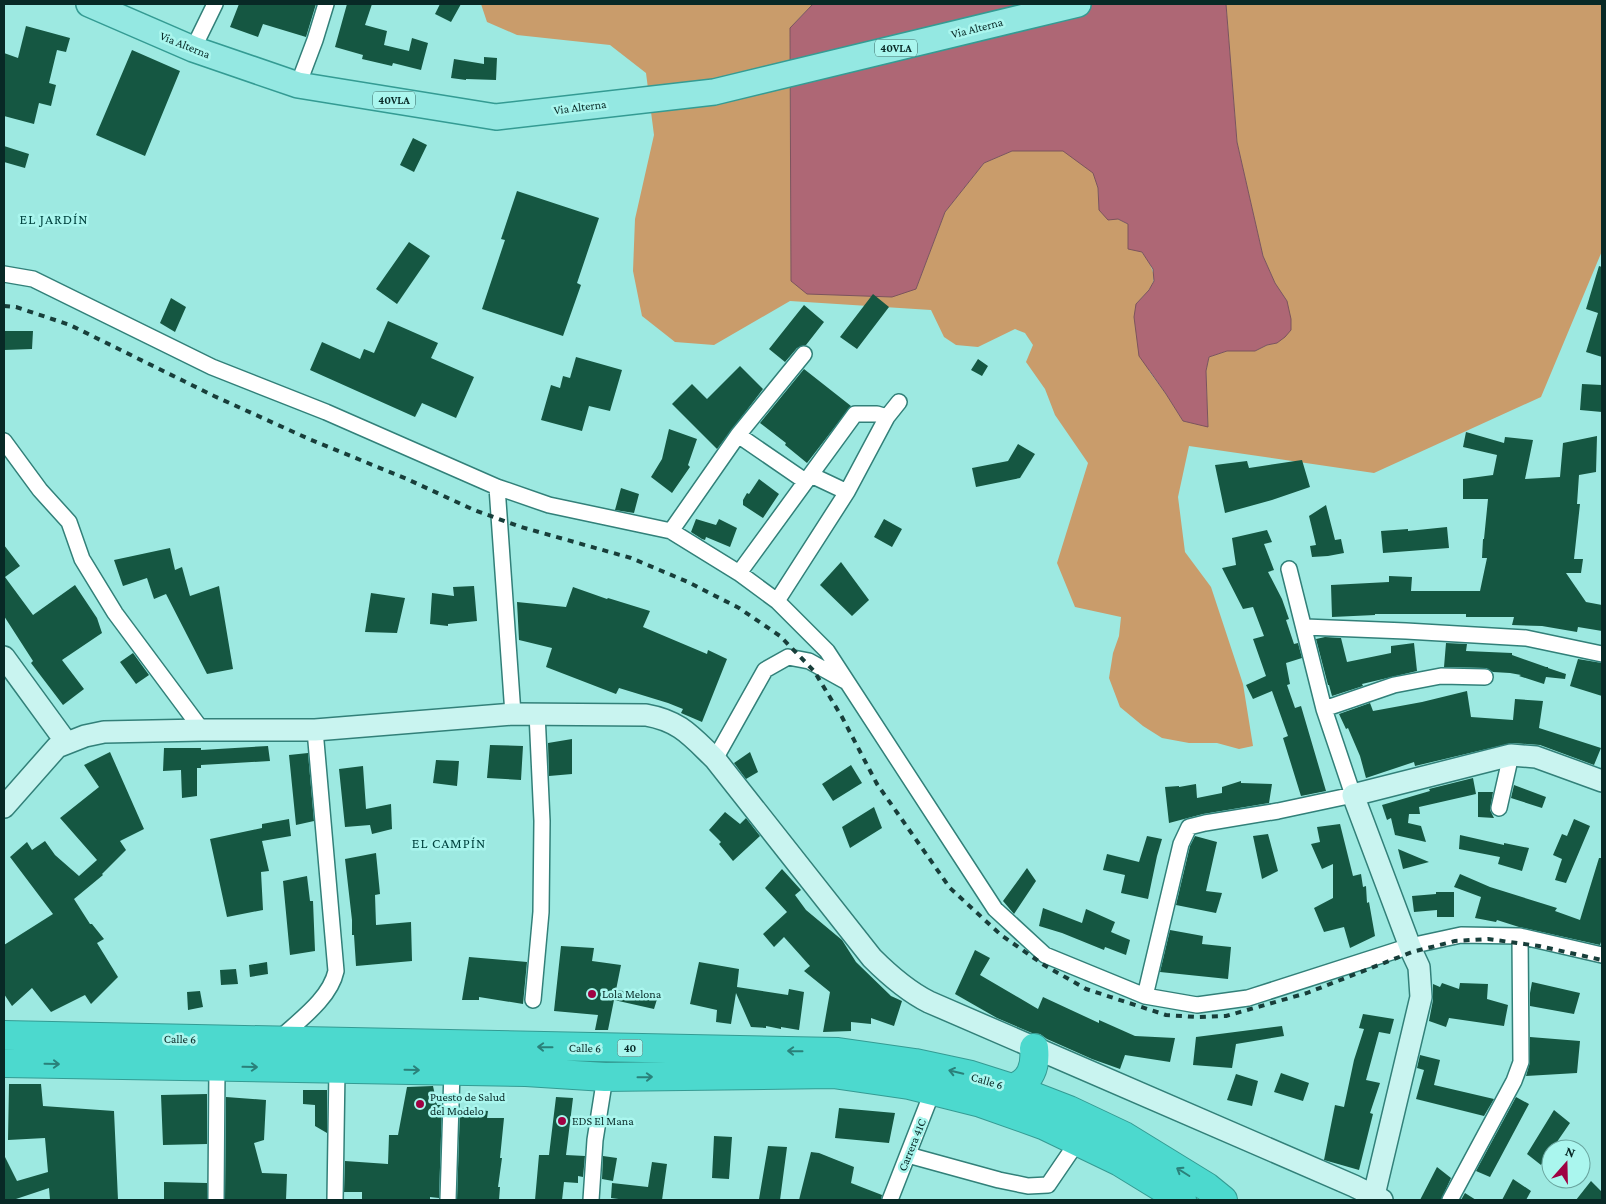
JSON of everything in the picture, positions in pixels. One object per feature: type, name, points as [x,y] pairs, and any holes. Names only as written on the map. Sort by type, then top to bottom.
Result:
[{"type":"highway","name":"Calle 6","points":[[4,1035],[838,1052],[915,1063],[971,1075],[1070,1110],[1124,1136],[1207,1187],[1223,1200]]},
{"type":"highway","points":[[1012,1088],[1020,1085],[1028,1078],[1033,1069],[1034,1048]]},
{"type":"highway","name":"Calle 6","points":[[4,1063],[526,1072],[605,1077],[833,1074],[860,1077],[933,1090],[981,1103],[1043,1125],[1120,1162],[1152,1192],[1182,1200]]},
{"type":"main road","name":"Via Alterna","points":[[89,4],[193,49],[298,84],[496,117],[714,92],[1078,4]]},
{"type":"main road","points":[[4,657],[66,742]]},
{"type":"main road","points":[[4,806],[57,747],[66,742],[104,732],[315,730],[537,713],[646,715],[662,718],[686,731],[715,759],[872,958],[910,992],[1378,1198],[1421,997],[1420,966],[1412,952],[1353,795],[1511,755],[1536,758],[1602,781]]},
{"type":"street","points":[[193,49],[216,4]]},
{"type":"street","points":[[298,84],[315,40],[326,4]]},
{"type":"street","points":[[4,274],[33,279],[212,367],[326,412],[497,487],[549,506],[671,530],[739,573],[777,601],[827,651],[995,909],[1045,955],[1145,996],[1197,1005],[1248,998],[1410,946],[1461,934],[1520,936],[1602,955]]},
{"type":"street","points":[[671,530],[738,435],[804,354]]},
{"type":"street","points":[[777,601],[847,492],[887,417],[899,402]]},
{"type":"street","points":[[739,573],[855,414],[872,414],[887,417]]},
{"type":"street","points":[[738,435],[808,478],[847,492]]},
{"type":"street","points":[[4,441],[40,490],[69,522],[82,559],[115,613],[202,730]]},
{"type":"street","points":[[497,487],[513,714]]},
{"type":"street","points":[[1145,996],[1181,844],[1189,827],[1353,795],[1324,709],[1289,569]]},
{"type":"street","points":[[1305,627],[1526,638],[1602,654]]},
{"type":"street","points":[[715,759],[764,670],[788,657],[809,661],[848,682]]},
{"type":"street","points":[[1324,709],[1403,683],[1441,676],[1485,677]]},
{"type":"street","points":[[533,1000],[541,912],[542,821],[537,713]]},
{"type":"street","points":[[277,1041],[327,994],[334,982],[336,972],[315,730]]},
{"type":"street","points":[[1499,808],[1511,755]]},
{"type":"street","points":[[1450,1200],[1514,1081],[1521,1062],[1520,936]]},
{"type":"street","points":[[216,1200],[217,1066]]},
{"type":"street","points":[[335,1200],[336,1069]]},
{"type":"street","points":[[448,1200],[452,1071]]},
{"type":"street","points":[[591,1200],[595,1140],[605,1077]]},
{"type":"street","name":"Carrera 41C","points":[[890,1200],[933,1090]]},
{"type":"street","points":[[908,1155],[999,1180],[1028,1186],[1048,1185],[1078,1141]]},
{"type":"shaded area","points":[[481,4],[813,4],[790,28],[791,281],[916,289],[945,212],[984,163],[1012,151],[1064,151],[1093,172],[1098,188],[1099,210],[1128,224],[1128,235],[1145,257],[1152,270],[1154,276],[1152,285],[1136,304],[1149,371],[1183,421],[1208,426],[1206,371],[1209,357],[1227,351],[1255,351],[1267,345],[1277,343],[1287,301],[1275,283],[1263,256],[1237,142],[1226,4],[1602,4],[1602,251],[1541,397],[1374,473],[1189,446],[1178,497],[1185,552],[1211,587],[1243,684],[1253,746],[1239,749],[1217,743],[1189,743],[1162,738],[1143,726],[1120,707],[1109,678],[1113,653],[1119,636],[1121,617],[1075,607],[1057,563],[1088,463],[1055,415],[1045,389],[1026,362],[1033,345],[1025,333],[1015,329],[978,347],[956,345],[944,337],[931,310],[790,301],[714,345],[675,342],[642,316],[633,271],[635,219],[654,135],[646,73],[610,45],[517,35],[487,22]]},
{"type":"shaded area","points":[[813,4],[1226,4],[1237,142],[1263,256],[1275,283],[1287,301],[1291,319],[1291,330],[1277,343],[1267,345],[1255,351],[1227,351],[1209,357],[1206,371],[1208,427],[1183,421],[1139,356],[1134,317],[1136,304],[1149,290],[1154,281],[1153,269],[1142,252],[1128,249],[1128,224],[1118,219],[1108,220],[1099,210],[1098,188],[1093,173],[1063,151],[1012,151],[984,163],[945,212],[916,289],[892,297],[807,294],[791,281],[790,28]]},
{"type":"building","points":[[239,4],[316,4],[306,37],[263,24],[258,37],[230,27]]},
{"type":"building","points":[[347,4],[372,4],[365,25],[387,31],[384,45],[409,51],[412,38],[428,43],[421,70],[393,63],[392,66],[362,59],[363,55],[335,47]]},
{"type":"building","points":[[440,4],[461,4],[451,22],[435,14]]},
{"type":"building","points":[[26,26],[70,38],[66,52],[57,50],[49,83],[56,85],[51,106],[39,103],[34,124],[4,116],[4,53],[18,58]]},
{"type":"building","points":[[132,50],[180,71],[145,156],[96,135]]},
{"type":"building","points":[[484,57],[497,58],[496,80],[451,78],[454,59],[484,64]]},
{"type":"building","points":[[413,138],[427,145],[414,172],[400,165]]},
{"type":"building","points":[[4,146],[29,154],[25,168],[4,162]]},
{"type":"building","points":[[517,191],[599,218],[577,283],[581,285],[563,336],[482,309],[505,240],[501,239]]},
{"type":"building","points":[[409,242],[430,256],[397,304],[376,289]]},
{"type":"building","points":[[1599,266],[1602,267],[1602,357],[1586,352],[1598,313],[1586,309]]},
{"type":"building","points":[[873,294],[889,307],[857,349],[840,337]]},
{"type":"building","points":[[171,298],[186,307],[175,332],[160,323]]},
{"type":"building","points":[[804,305],[824,322],[806,345],[797,348],[785,362],[769,349]]},
{"type":"building","points":[[388,321],[438,343],[431,358],[474,377],[456,418],[422,403],[415,417],[310,370],[322,342],[360,359],[364,349],[374,353]]},
{"type":"building","points":[[4,331],[33,331],[32,349],[4,350]]},
{"type":"building","points":[[576,357],[622,370],[610,411],[589,406],[582,431],[541,420],[551,385],[560,388],[563,376],[570,378]]},
{"type":"building","points":[[978,359],[988,366],[982,376],[971,370]]},
{"type":"building","points":[[740,366],[763,389],[717,449],[672,404],[692,384],[707,399]]},
{"type":"building","points":[[804,369],[851,406],[807,463],[785,445],[786,443],[760,423]]},
{"type":"building","points":[[1582,384],[1602,385],[1602,412],[1580,410]]},
{"type":"building","points":[[669,429],[697,439],[688,465],[690,467],[672,493],[651,477],[662,459]]},
{"type":"building","points":[[1466,432],[1504,443],[1505,437],[1533,440],[1525,479],[1560,477],[1563,443],[1597,436],[1596,472],[1579,475],[1577,504],[1580,504],[1574,559],[1583,559],[1581,573],[1566,573],[1586,602],[1602,605],[1602,631],[1578,627],[1577,632],[1542,626],[1512,625],[1514,617],[1466,617],[1466,614],[1375,614],[1332,617],[1331,585],[1389,582],[1389,576],[1412,577],[1411,591],[1480,591],[1487,558],[1482,558],[1488,499],[1463,499],[1463,479],[1493,475],[1497,455],[1463,447]]},
{"type":"building","points":[[1018,444],[1035,454],[1020,478],[976,487],[972,468],[1008,461]]},
{"type":"building","points":[[1302,460],[1310,487],[1225,513],[1215,465],[1247,461],[1249,468]]},
{"type":"building","points":[[759,479],[779,494],[763,518],[743,505],[743,500],[747,493],[749,494]]},
{"type":"building","points":[[621,488],[639,494],[634,513],[615,510]]},
{"type":"building","points":[[1326,505],[1335,540],[1341,539],[1344,553],[1312,557],[1310,546],[1316,545],[1309,516]]},
{"type":"building","points":[[696,519],[716,525],[719,519],[737,528],[730,547],[706,537],[705,540],[702,539],[691,532]]},
{"type":"building","points":[[884,519],[902,529],[892,547],[874,537]]},
{"type":"building","points":[[1447,527],[1449,548],[1383,553],[1381,531],[1408,529],[1408,531]]},
{"type":"building","points":[[1267,530],[1272,542],[1264,544],[1274,570],[1268,572],[1282,599],[1289,619],[1286,620],[1294,644],[1298,643],[1302,658],[1286,663],[1290,684],[1287,685],[1295,708],[1301,706],[1326,791],[1301,796],[1283,738],[1288,736],[1272,691],[1253,699],[1246,685],[1266,676],[1253,639],[1264,636],[1253,607],[1243,609],[1222,568],[1236,565],[1232,538]]},
{"type":"building","points":[[4,545],[20,566],[5,577],[33,615],[75,585],[97,618],[102,633],[62,660],[84,689],[63,705],[31,663],[33,661],[4,616]]},
{"type":"building","points":[[170,548],[175,570],[182,567],[190,596],[219,586],[233,669],[207,674],[166,594],[154,599],[147,578],[123,586],[114,560]]},
{"type":"building","points":[[841,562],[869,600],[852,616],[820,585]]},
{"type":"building","points":[[474,586],[477,621],[448,624],[448,626],[430,624],[432,593],[454,596],[453,587]]},
{"type":"building","points":[[573,587],[650,611],[643,627],[707,654],[708,650],[727,659],[702,722],[681,713],[683,709],[668,703],[619,688],[616,694],[546,667],[552,648],[519,640],[517,602],[566,607]]},
{"type":"building","points":[[371,593],[405,598],[397,633],[365,632]]},
{"type":"building","points":[[1325,637],[1341,638],[1347,662],[1391,653],[1391,646],[1414,643],[1417,671],[1362,684],[1363,686],[1332,696],[1316,639]]},
{"type":"building","points":[[1446,643],[1467,644],[1466,651],[1512,653],[1512,655],[1566,674],[1565,679],[1546,677],[1544,684],[1519,676],[1521,675],[1493,672],[1486,668],[1444,667]]},
{"type":"building","points":[[133,653],[149,675],[136,684],[120,662]]},
{"type":"building","points":[[1578,659],[1602,663],[1602,696],[1570,686]]},
{"type":"building","points":[[1467,691],[1471,717],[1513,720],[1515,699],[1543,701],[1539,728],[1601,748],[1594,765],[1540,745],[1512,743],[1415,766],[1414,762],[1366,778],[1360,756],[1348,728],[1346,729],[1339,714],[1370,703],[1373,711]]},
{"type":"building","points":[[572,739],[572,774],[549,776],[548,743]]},
{"type":"building","points":[[490,745],[523,746],[521,780],[487,778]]},
{"type":"building","points":[[268,746],[270,761],[201,765],[201,768],[197,768],[197,796],[182,798],[181,770],[163,771],[164,748],[201,748],[201,750]]},
{"type":"building","points":[[110,752],[144,829],[120,841],[126,850],[103,875],[74,899],[90,924],[104,939],[97,943],[118,977],[91,1004],[85,995],[51,1012],[32,988],[12,1006],[4,994],[4,945],[53,914],[10,857],[27,842],[32,850],[45,841],[55,855],[79,876],[97,860],[60,818],[99,787],[84,765]]},
{"type":"building","points":[[750,752],[758,772],[746,779],[734,763]]},
{"type":"building","points":[[308,753],[314,821],[296,825],[289,755]]},
{"type":"building","points":[[436,760],[459,761],[457,786],[433,783]]},
{"type":"building","points":[[851,765],[862,783],[833,801],[822,784]]},
{"type":"building","points":[[363,766],[366,809],[391,804],[392,829],[372,834],[370,825],[345,827],[339,769]]},
{"type":"building","points":[[1473,778],[1476,794],[1419,807],[1420,814],[1409,814],[1408,823],[1421,826],[1426,842],[1395,835],[1391,818],[1387,820],[1382,805],[1430,791],[1429,789]]},
{"type":"building","points":[[1241,781],[1241,783],[1272,784],[1269,803],[1203,814],[1169,823],[1165,787],[1196,784],[1197,798],[1222,793],[1222,787]]},
{"type":"building","points":[[1514,785],[1546,797],[1542,808],[1511,798]]},
{"type":"building","points":[[1478,792],[1493,792],[1490,810],[1494,818],[1478,817]]},
{"type":"building","points":[[874,807],[882,828],[850,848],[842,827]]},
{"type":"building","points":[[725,812],[740,824],[746,818],[760,836],[733,861],[719,844],[721,842],[709,830]]},
{"type":"building","points":[[289,819],[291,836],[262,841],[269,871],[261,872],[263,910],[227,917],[210,839],[262,828],[262,824]]},
{"type":"building","points":[[1574,819],[1590,826],[1566,883],[1555,880],[1562,859],[1553,855],[1562,834],[1567,836]]},
{"type":"building","points":[[1340,824],[1353,876],[1361,874],[1363,887],[1366,886],[1367,903],[1369,902],[1375,936],[1350,948],[1344,927],[1324,932],[1314,908],[1333,898],[1333,864],[1322,869],[1311,844],[1320,842],[1317,827]]},
{"type":"building","points":[[1268,834],[1278,871],[1262,879],[1253,836]]},
{"type":"building","points":[[1460,835],[1504,845],[1504,843],[1529,848],[1522,871],[1498,864],[1500,857],[1459,849]]},
{"type":"building","points":[[1147,836],[1162,839],[1148,899],[1121,893],[1125,875],[1103,870],[1107,854],[1139,862]]},
{"type":"building","points":[[1195,836],[1217,842],[1206,891],[1222,893],[1216,913],[1176,905],[1190,846]]},
{"type":"building","points":[[1398,849],[1429,862],[1403,869]]},
{"type":"building","points":[[376,853],[380,894],[375,895],[376,925],[411,922],[412,961],[356,966],[345,859]]},
{"type":"building","points":[[1599,858],[1602,858],[1602,939],[1600,945],[1519,927],[1497,920],[1496,922],[1475,918],[1481,897],[1454,887],[1460,874],[1490,887],[1557,908],[1555,911],[1580,920]]},
{"type":"building","points":[[1027,868],[1036,881],[1014,914],[1003,901]]},
{"type":"building","points":[[782,869],[801,890],[795,895],[806,910],[842,940],[856,962],[891,996],[902,1001],[894,1026],[871,1018],[871,1024],[851,1022],[851,1031],[823,1032],[830,992],[804,971],[810,966],[784,937],[774,947],[763,934],[787,912],[765,888]]},
{"type":"building","points":[[307,876],[310,901],[313,901],[315,951],[290,955],[283,881]]},
{"type":"building","points":[[1436,892],[1454,892],[1454,917],[1437,917],[1437,910],[1414,912],[1412,896],[1436,894]]},
{"type":"building","points":[[1043,908],[1082,923],[1086,909],[1115,922],[1111,932],[1130,940],[1126,955],[1105,947],[1104,950],[1039,926]]},
{"type":"building","points":[[1170,930],[1203,936],[1202,944],[1231,947],[1228,979],[1160,972]]},
{"type":"building","points":[[561,946],[594,948],[592,961],[621,965],[616,990],[658,996],[654,1009],[614,1000],[608,1030],[595,1030],[598,1015],[554,1011]]},
{"type":"building","points":[[975,950],[990,958],[980,975],[1038,1009],[1043,997],[1099,1023],[1099,1020],[1135,1036],[1175,1038],[1170,1062],[1125,1055],[1120,1069],[1092,1059],[1040,1034],[1032,1033],[997,1018],[955,994]]},
{"type":"building","points":[[469,957],[527,962],[523,1004],[479,997],[479,1000],[462,1000]]},
{"type":"building","points":[[267,962],[268,974],[250,977],[249,965]]},
{"type":"building","points":[[699,962],[739,969],[737,987],[788,995],[789,989],[804,992],[799,1030],[766,1026],[766,1028],[751,1027],[736,993],[731,1024],[716,1022],[717,1010],[690,1004]]},
{"type":"building","points":[[236,969],[238,984],[221,985],[220,970]]},
{"type":"building","points":[[1532,982],[1580,993],[1574,1014],[1530,1006]]},
{"type":"building","points":[[1442,983],[1459,989],[1460,983],[1488,984],[1487,999],[1508,1005],[1504,1026],[1449,1018],[1446,1027],[1429,1021],[1433,1000],[1433,984],[1440,987]]},
{"type":"building","points":[[200,991],[203,1007],[188,1010],[187,992]]},
{"type":"building","points":[[1363,1014],[1394,1019],[1390,1034],[1379,1032],[1366,1080],[1380,1083],[1370,1113],[1373,1114],[1359,1170],[1324,1160],[1335,1105],[1344,1107],[1354,1060],[1364,1029],[1359,1028]]},
{"type":"building","points":[[1282,1026],[1284,1036],[1236,1044],[1232,1068],[1193,1065],[1196,1037]]},
{"type":"building","points":[[1530,1037],[1580,1041],[1577,1073],[1526,1076],[1530,1062]]},
{"type":"building","points":[[1420,1055],[1440,1060],[1434,1085],[1494,1099],[1484,1116],[1416,1099],[1424,1070],[1417,1068]]},
{"type":"building","points":[[1281,1073],[1309,1083],[1303,1101],[1274,1092]]},
{"type":"building","points":[[1236,1074],[1258,1081],[1252,1106],[1227,1100]]},
{"type":"building","points":[[9,1084],[41,1084],[43,1106],[114,1111],[118,1200],[50,1200],[49,1188],[13,1200],[4,1200],[4,1155],[17,1181],[48,1172],[45,1138],[8,1140]]},
{"type":"building","points":[[433,1086],[437,1105],[442,1105],[439,1198],[430,1197],[430,1200],[362,1200],[362,1192],[344,1192],[345,1161],[388,1164],[389,1135],[398,1135],[407,1087]]},
{"type":"building","points":[[303,1090],[327,1090],[327,1133],[315,1126],[315,1105],[303,1104]]},
{"type":"building","points":[[207,1094],[207,1144],[163,1145],[161,1095]]},
{"type":"building","points":[[226,1097],[266,1100],[264,1140],[254,1143],[262,1173],[287,1174],[286,1200],[225,1200]]},
{"type":"building","points":[[556,1097],[573,1098],[566,1155],[585,1156],[583,1177],[578,1176],[578,1183],[564,1182],[562,1200],[535,1200],[539,1155],[549,1155]]},
{"type":"building","points":[[1516,1097],[1529,1104],[1490,1177],[1476,1171]]},
{"type":"building","points":[[460,1108],[488,1111],[487,1118],[504,1118],[498,1187],[500,1187],[499,1200],[457,1200]]},
{"type":"building","points":[[839,1108],[895,1113],[889,1143],[835,1138]]},
{"type":"building","points":[[1554,1110],[1570,1123],[1559,1139],[1541,1139],[1541,1165],[1527,1154]]},
{"type":"building","points":[[714,1136],[732,1137],[729,1179],[712,1178]]},
{"type":"building","points":[[768,1146],[787,1147],[780,1200],[759,1199]]},
{"type":"building","points":[[811,1152],[819,1153],[854,1167],[851,1183],[882,1195],[881,1200],[799,1200]]},
{"type":"building","points":[[603,1156],[617,1158],[613,1181],[602,1179]]},
{"type":"building","points":[[652,1162],[667,1164],[662,1200],[611,1198],[612,1183],[648,1187]]},
{"type":"building","points":[[1437,1167],[1451,1178],[1441,1200],[1420,1200]]},
{"type":"building","points":[[1513,1179],[1531,1191],[1526,1200],[1502,1200]]},
{"type":"building","points":[[1591,1181],[1602,1192],[1602,1200],[1576,1200],[1585,1189],[1591,1189]]},
{"type":"building","points":[[164,1182],[207,1183],[207,1200],[164,1200]]},
{"type":"building","points":[[1465,1193],[1476,1200],[1461,1200]]},
{"type":"railway","points":[[4,306],[16,307],[70,325],[214,396],[474,510],[521,527],[631,558],[688,582],[739,608],[780,636],[814,671],[842,717],[877,784],[950,888],[1001,935],[1044,965],[1086,989],[1166,1015],[1226,1016],[1307,993],[1412,952],[1455,941],[1488,939],[1539,946],[1602,960]]},
{"type":"place","name":"Lola Melona","points":[[592,994]]},
{"type":"place","name":"Puesto de Salud del Modelo","points":[[420,1104]]},
{"type":"place","name":"EDS El Mana","points":[[562,1121]]},
{"type":"district","name":"EL JARDÍN","points":[[54,219]]},
{"type":"district","name":"EL CAMPÍN","points":[[449,843]]}]
